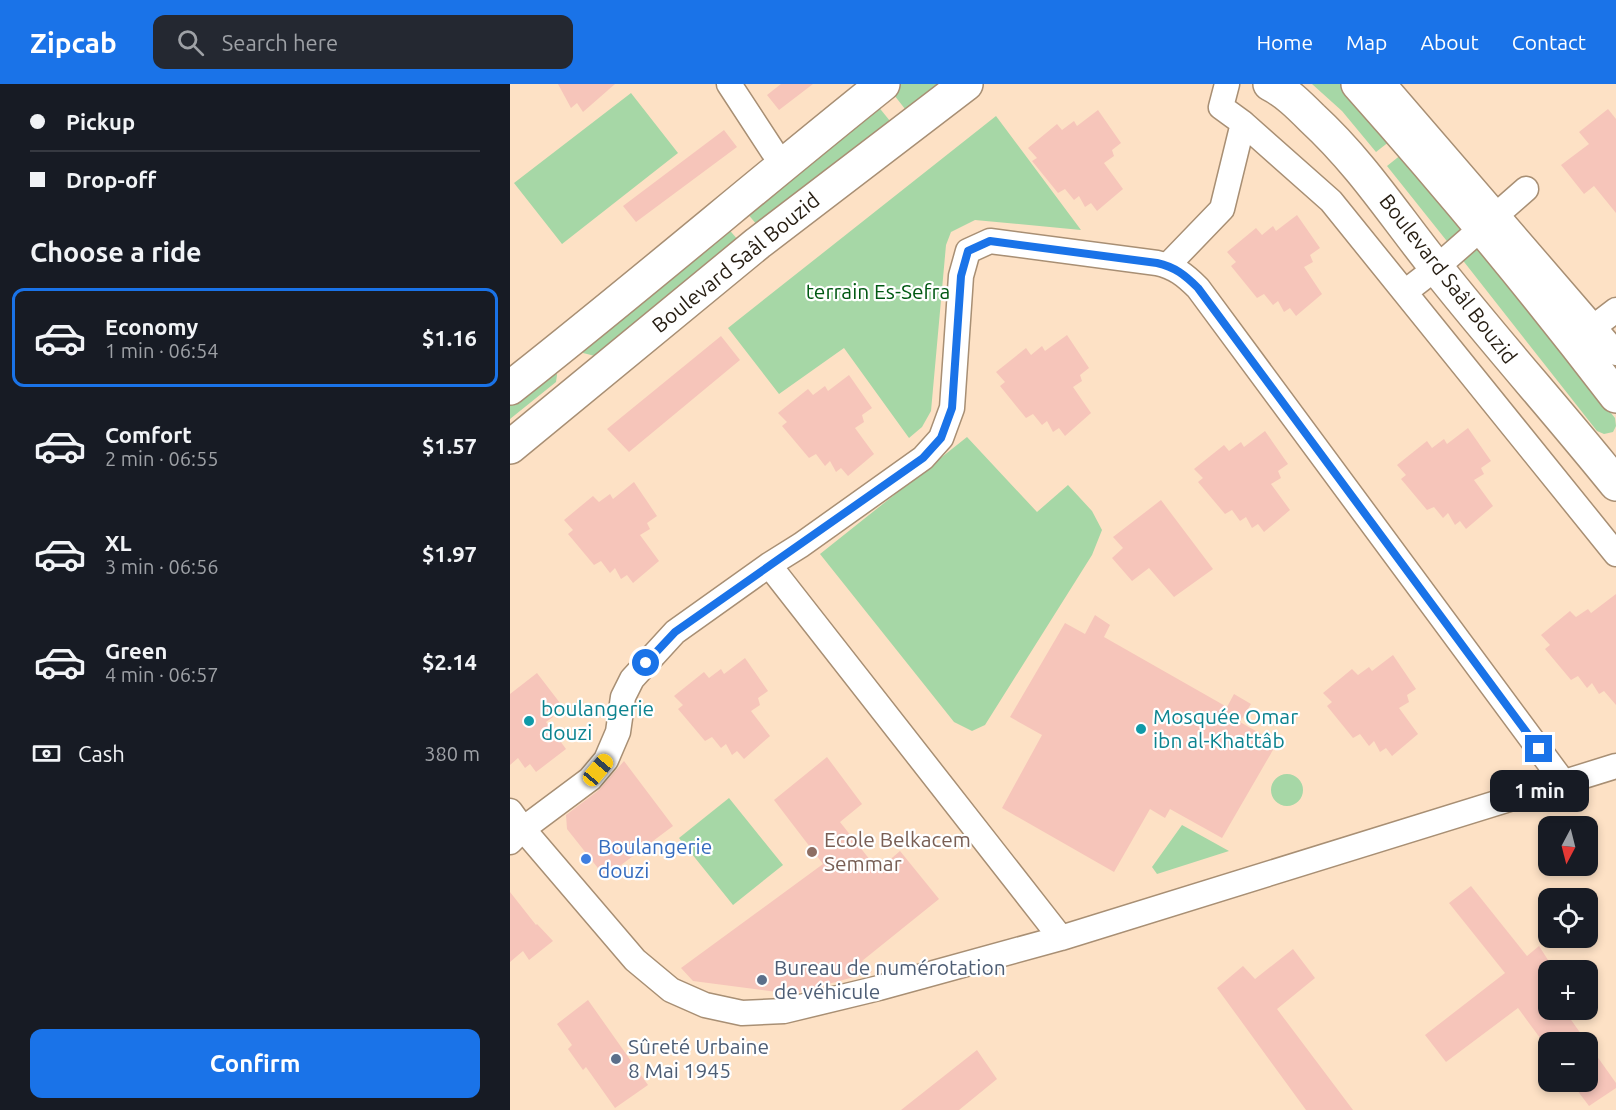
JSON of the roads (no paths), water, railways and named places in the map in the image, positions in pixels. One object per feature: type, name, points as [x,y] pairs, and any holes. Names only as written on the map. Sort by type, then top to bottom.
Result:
[{"type":"main road","points":[[510,388],[884,84]]},
{"type":"main road","name":"Boulevard Saâl Bouzid","points":[[510,447],[758,243],[966,84]]},
{"type":"main road","name":"Boulevard Saâl Bouzid","points":[[1270,84],[1282,90],[1341,144],[1489,334],[1612,471]]},
{"type":"main road","points":[[1358,84],[1488,222],[1584,334],[1616,396]]},
{"type":"main road","points":[[554,354],[583,387]]},
{"type":"street","points":[[729,84],[782,165]]},
{"type":"street","points":[[1227,84],[1221,106],[1244,123],[1331,201],[1616,554]]},
{"type":"street","points":[[1384,84],[1488,222]]},
{"type":"street","points":[[1168,265],[1222,209],[1244,123]]},
{"type":"street","points":[[1405,292],[1436,268],[1526,189]]},
{"type":"street","points":[[1564,783],[1198,288],[1182,273],[1168,265],[990,241],[968,251],[961,276],[952,408],[941,438],[923,458],[675,632],[632,679],[623,697],[618,732],[606,760],[590,779],[514,827],[635,960],[671,990],[705,1005],[742,1013],[784,1011],[879,988],[1061,938],[1564,783],[1616,766]]},
{"type":"street","points":[[1616,310],[1584,334],[1616,353]]},
{"type":"street","points":[[769,565],[1061,938]]},
{"type":"place","name":"boulangerie douzi","points":[[529,721]]},
{"type":"place","name":"Mosquée Omar ibn al-Khattâb","points":[[1141,729]]},
{"type":"place","name":"Ecole Belkacem Semmar","points":[[812,852]]},
{"type":"place","name":"Boulangerie douzi","points":[[586,859]]},
{"type":"place","name":"Bureau de numérotation de véhicule","points":[[762,980]]},
{"type":"place","name":"Sûreté Urbaine 8 Mai 1945","points":[[616,1059]]},
{"type":"park label","name":"terrain Es-Sefra","points":[[878,292]]}]
